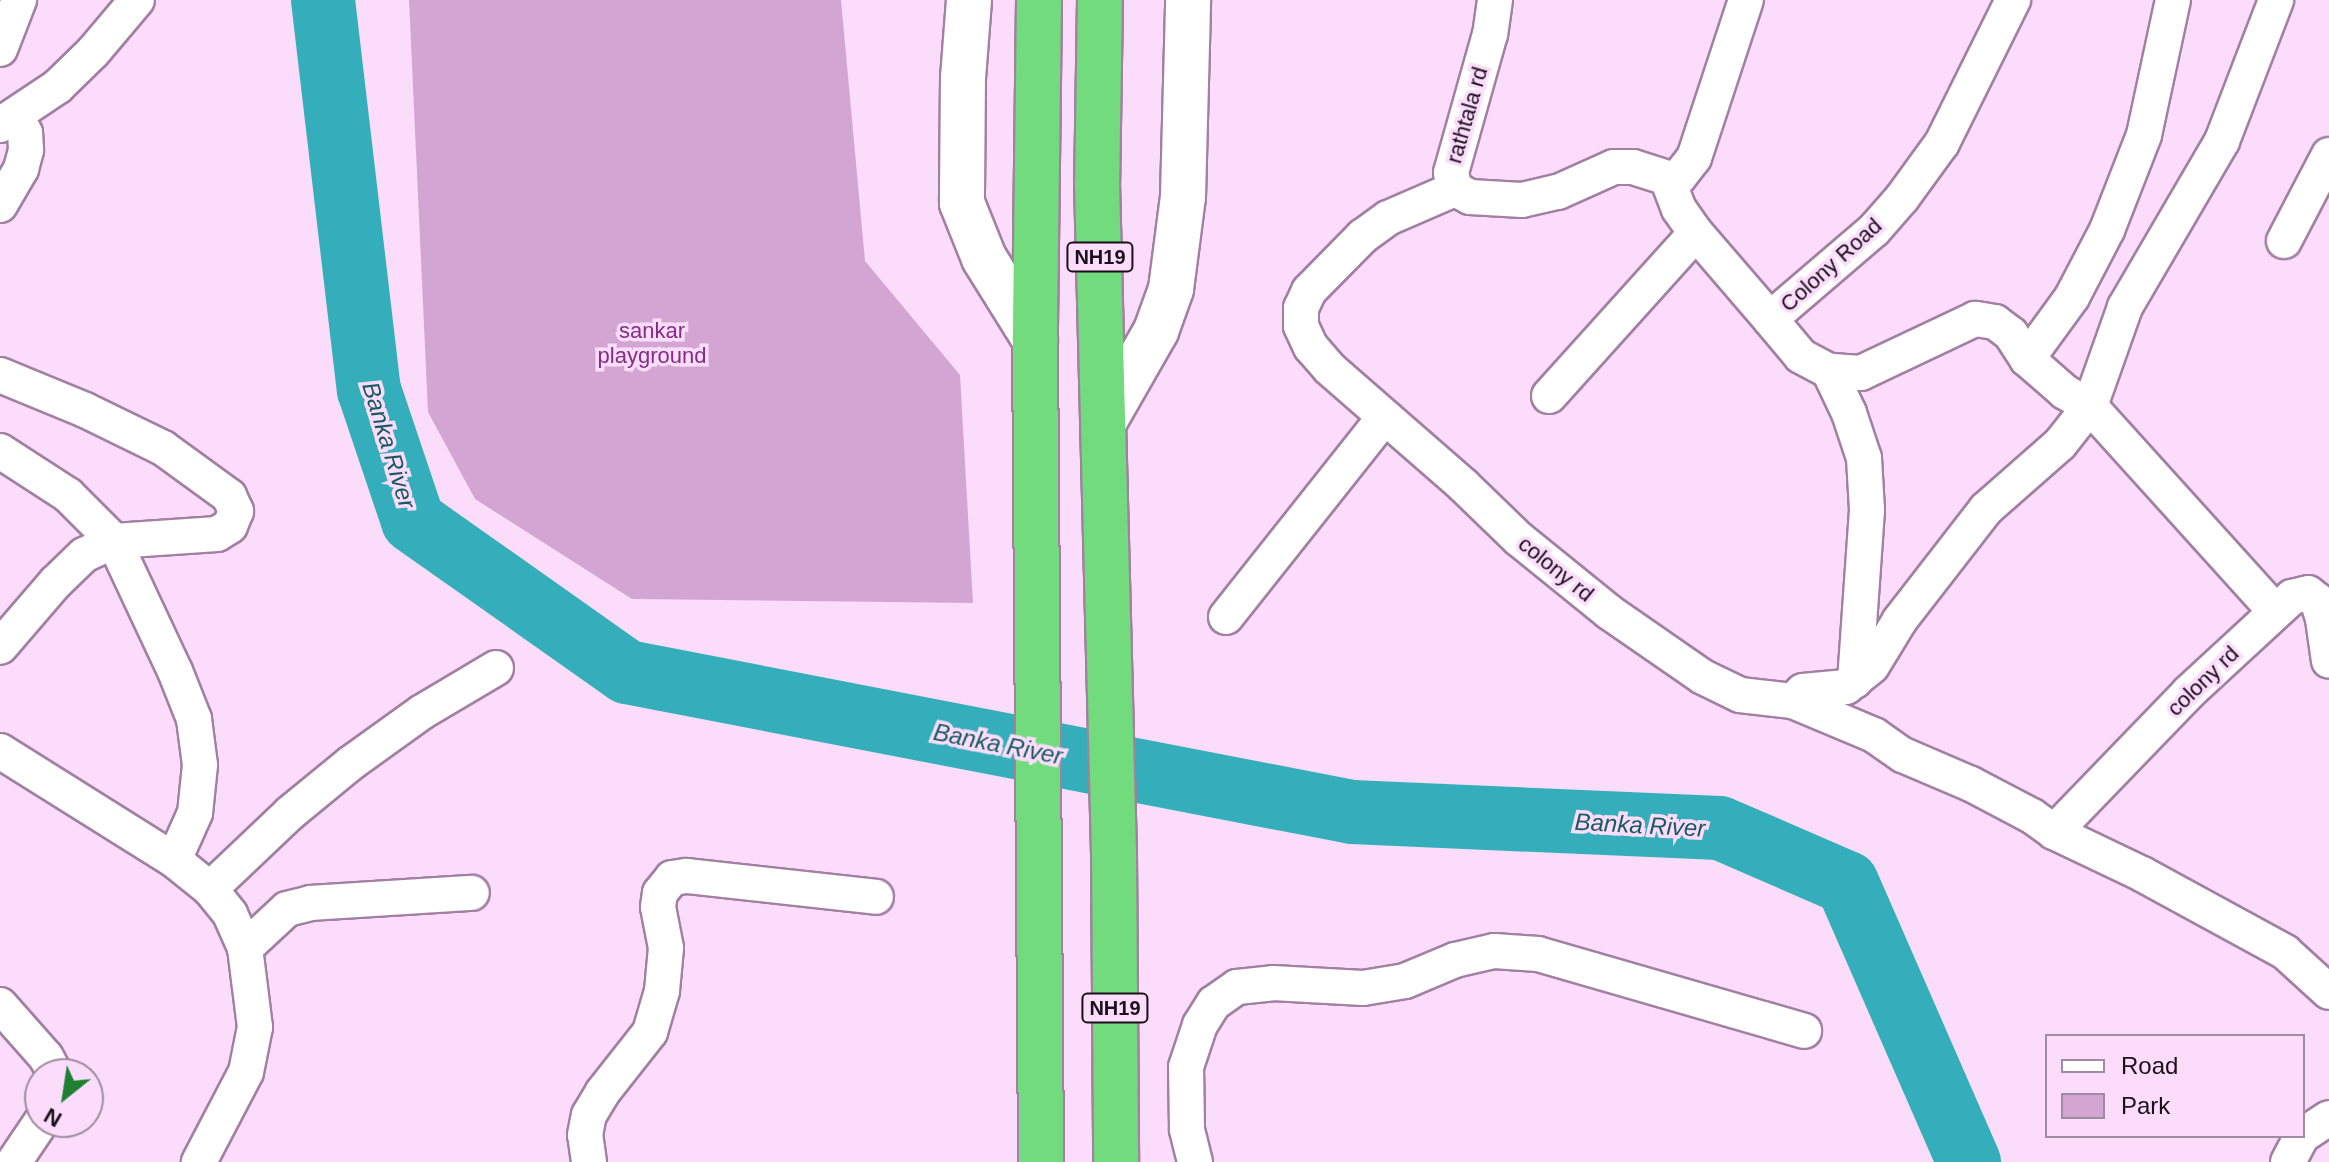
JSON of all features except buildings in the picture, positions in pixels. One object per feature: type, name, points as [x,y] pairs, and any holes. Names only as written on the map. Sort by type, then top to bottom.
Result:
[{"type":"highway","name":"NH19","points":[[1039,0],[1035,340],[1041,1162]]},
{"type":"highway","name":"NH19","points":[[1100,0],[1097,183],[1114,853],[1116,1162]]},
{"type":"street","points":[[1,42],[19,0]]},
{"type":"street","points":[[0,205],[21,169],[26,150],[25,133],[8,121],[57,87],[137,0]]},
{"type":"street","points":[[969,0],[963,78],[962,203],[984,258],[1035,340]]},
{"type":"street","points":[[1105,420],[1156,331],[1171,289],[1183,197],[1188,0]]},
{"type":"street","name":"rathtala rd","points":[[1495,0],[1490,34],[1455,150],[1451,173],[1455,189],[1470,197],[1522,200],[1558,192],[1614,167],[1633,167],[1667,178]]},
{"type":"street","points":[[1746,0],[1694,158],[1679,177],[1667,178],[1679,209],[1696,233],[1770,319]]},
{"type":"street","name":"Colony Road","points":[[1829,371],[1801,356],[1770,319],[1874,230],[1902,198],[1942,143],[2013,0]]},
{"type":"street","points":[[2027,359],[2072,297],[2107,230],[2144,135],[2173,0]]},
{"type":"street","points":[[1793,701],[1803,691],[1837,689],[1855,681],[1872,666],[1900,620],[1986,509],[2060,444],[2090,406],[2125,307],[2222,141],[2276,0]]},
{"type":"street","points":[[2284,241],[2329,155]]},
{"type":"street","name":"colony rd","points":[[1455,189],[1388,218],[1363,236],[1317,282],[1301,308],[1301,326],[1311,347],[1384,418],[1463,485],[1519,539],[1648,642],[1703,677],[1740,695],[1793,701],[1874,735],[1903,755],[1971,784],[2032,816],[2054,832],[2142,874],[2324,976]]},
{"type":"street","points":[[1549,396],[1696,233]]},
{"type":"street","points":[[1855,681],[1867,510],[1864,458],[1849,413],[1829,371],[1861,373],[1975,319],[1995,322],[2011,334],[2027,359],[2065,392],[2090,406],[2275,611]]},
{"type":"street","points":[[0,375],[85,410],[163,448],[229,496],[236,511],[230,526],[217,534],[114,541],[84,555],[55,583],[0,647]]},
{"type":"street","points":[[1226,617],[1384,418]]},
{"type":"street","points":[[0,451],[68,495],[114,541],[194,719],[200,765],[195,813],[174,860]]},
{"type":"street","name":"colony rd","points":[[2054,832],[2188,693],[2292,597],[2308,593],[2317,600],[2329,661]]},
{"type":"street","points":[[210,889],[290,813],[351,763],[422,712],[496,668]]},
{"type":"street","points":[[0,751],[174,860],[210,889],[230,914],[245,948],[255,1027],[246,1072],[199,1162]]},
{"type":"street","points":[[589,1162],[585,1135],[589,1115],[602,1093],[650,1032],[662,991],[666,948],[658,907],[660,893],[672,878],[687,876],[876,897]]},
{"type":"street","points":[[245,948],[287,909],[311,903],[472,893]]},
{"type":"street","points":[[1195,1162],[1187,1129],[1186,1067],[1200,1025],[1214,1003],[1237,987],[1273,983],[1363,988],[1405,981],[1455,960],[1494,951],[1538,954],[1804,1031]]},
{"type":"street","points":[[0,1005],[47,1058]]},
{"type":"street","points":[[2305,1134],[2329,1118]]},
{"type":"street","points":[[14,1162],[30,1138]]},
{"type":"street","points":[[2288,1162],[2301,1138]]},
{"type":"green space","name":"sankar playground","points":[[409,0],[841,0],[865,261],[960,375],[973,603],[632,599],[475,499],[428,412]]},
{"type":"waterway","name":"Banka River","points":[[323,0],[369,390],[413,521],[627,672],[1352,812],[1720,828],[1847,883],[1969,1162]]}]
